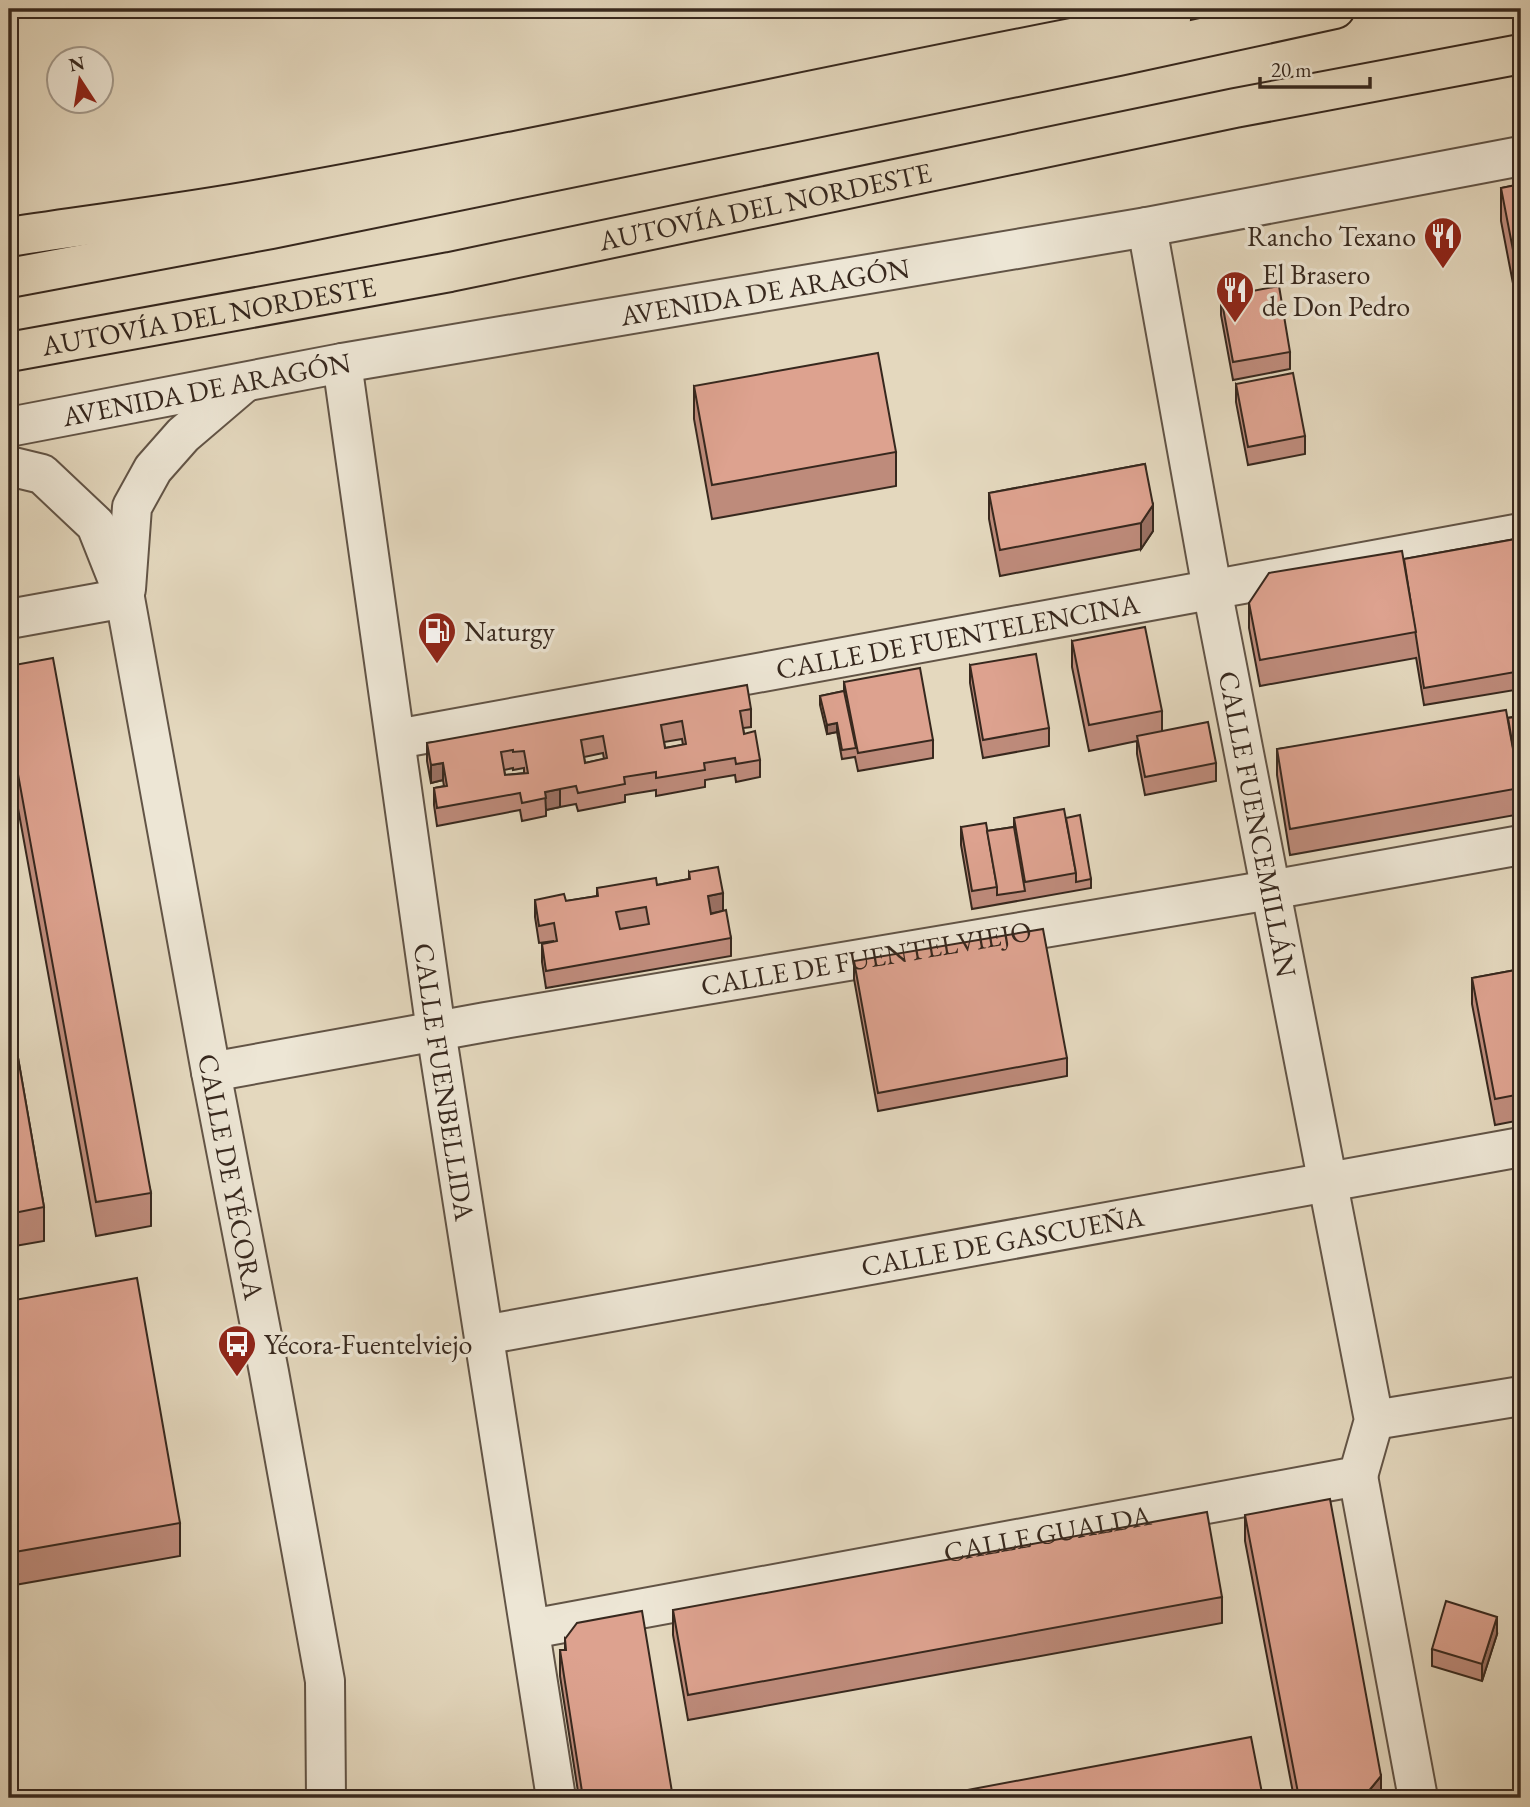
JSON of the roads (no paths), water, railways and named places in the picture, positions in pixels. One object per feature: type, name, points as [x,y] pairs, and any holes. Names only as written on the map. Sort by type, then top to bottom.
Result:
[{"type":"highway","points":[[9,251],[1228,9]]},
{"type":"highway","points":[[9,278],[394,204],[1119,56],[1335,9]]},
{"type":"highway","name":"AUTOVÍA DEL NORDESTE","points":[[9,352],[450,272],[1235,108],[1521,54]]},
{"type":"highway","points":[[9,237],[259,200]]},
{"type":"street","name":"AVENIDA DE ARAGÓN","points":[[9,428],[342,363],[1147,227],[1521,156]]},
{"type":"street","name":"CALLE FUENCEMILLÁN","points":[[1147,227],[1212,589],[1374,1420]]},
{"type":"street","name":"CALLE FUENBELLIDA","points":[[342,363],[436,1031],[556,1798]]},
{"type":"street","name":"CALLE DE YÉCORA","points":[[125,598],[132,507],[148,478],[183,435],[246,382]]},
{"type":"street","name":"CALLE DE YÉCORA","points":[[9,466],[42,474],[96,525],[125,598],[325,1681],[326,1798]]},
{"type":"street","name":"CALLE DE FUENTELENCINA","points":[[397,739],[1521,533]]},
{"type":"street","points":[[9,619],[125,598]]},
{"type":"street","name":"CALLE DE FUENTELVIEJO","points":[[211,1072],[1521,845]]},
{"type":"street","name":"CALLE DE GASCUEÑA","points":[[484,1335],[1521,1147]]},
{"type":"street","points":[[1418,1798],[1358,1476],[1374,1420],[1521,1396]]},
{"type":"street","name":"CALLE GUALDA","points":[[531,1629],[1358,1476]]},
{"type":"place","name":"Rancho Texano","points":[[1443,270]]},
{"type":"place","name":"El Brasero de Don Pedro","points":[[1235,324]]},
{"type":"place","name":"Naturgy","points":[[437,665]]},
{"type":"place","name":"Yécora-Fuentelviejo","points":[[237,1378]]}]
